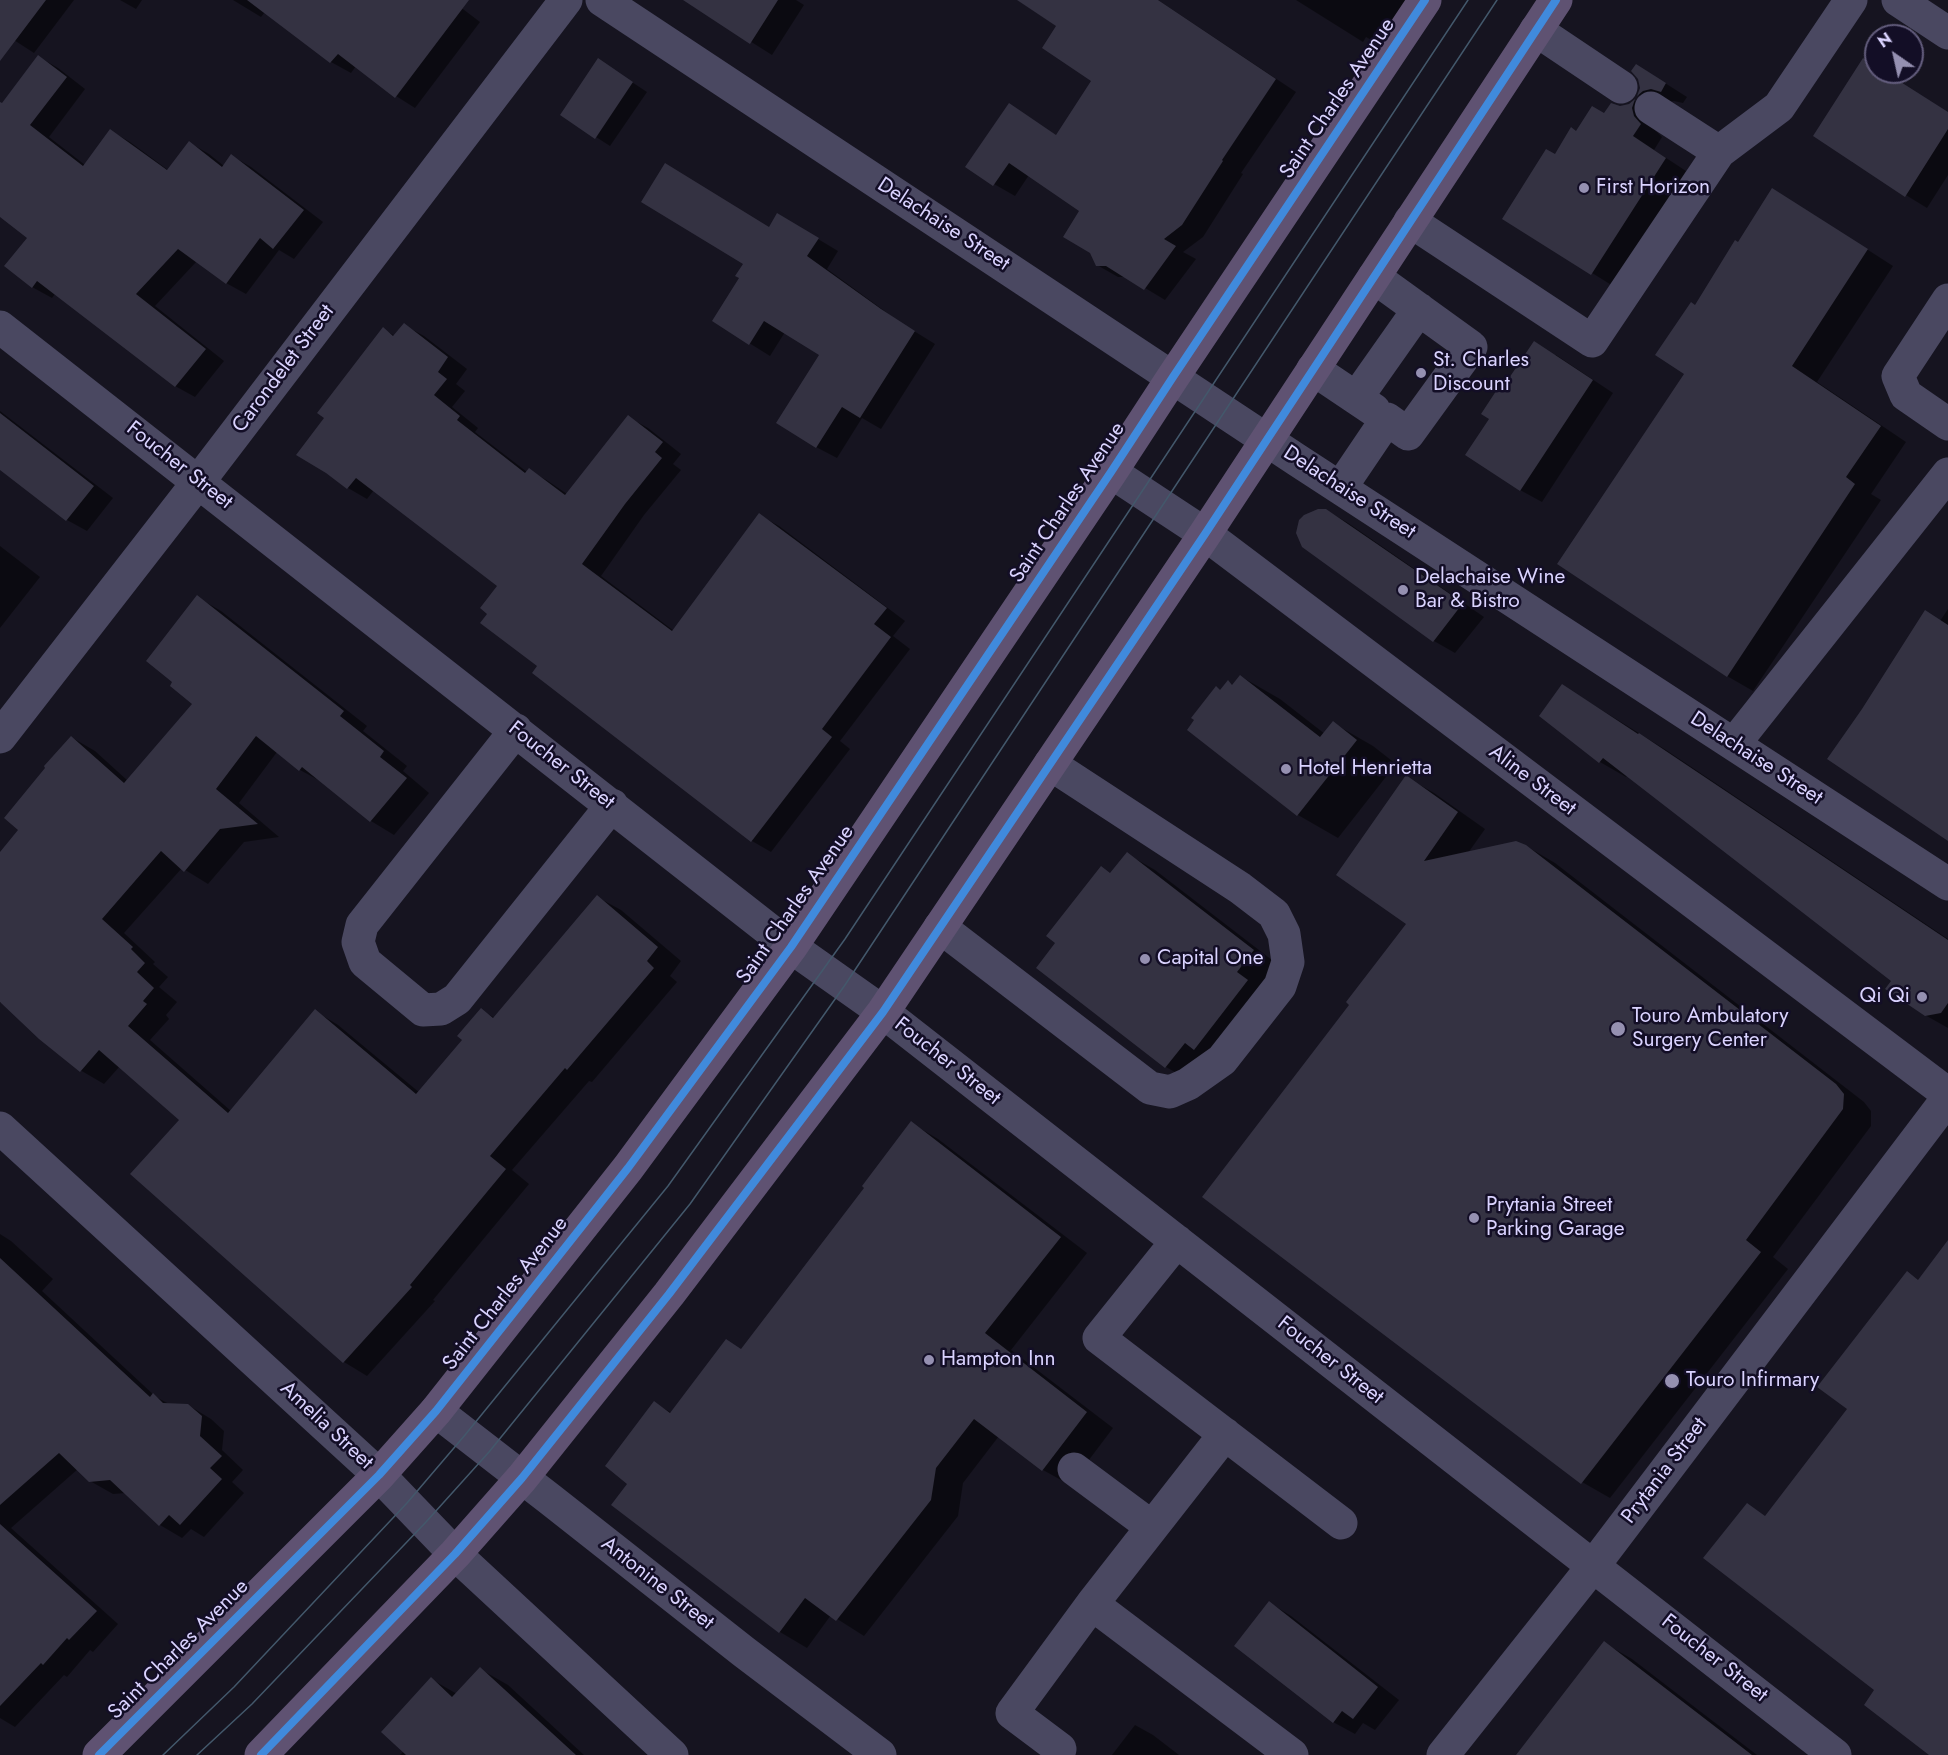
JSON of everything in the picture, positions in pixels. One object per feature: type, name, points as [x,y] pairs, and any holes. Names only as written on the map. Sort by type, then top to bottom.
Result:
[{"type":"main road","name":"Saint Charles Avenue","points":[[99,1755],[379,1475],[436,1411],[627,1168],[791,947],[1112,472],[1425,0]]},
{"type":"main road","points":[[261,1755],[455,1554],[522,1478],[669,1294],[883,1012],[1205,534],[1556,0]]},
{"type":"street","name":"Carondelet Street","points":[[0,737],[199,481],[566,0]]},
{"type":"street","name":"Delachaise Street","points":[[602,0],[1266,439],[1948,884]]},
{"type":"street","points":[[1410,221],[1592,341],[1719,152],[1779,107],[1851,0]]},
{"type":"street","points":[[1898,0],[1948,33]]},
{"type":"street","points":[[1536,30],[1620,87]]},
{"type":"street","points":[[1651,108],[1719,152]]},
{"type":"street","points":[[1313,369],[1408,434],[1471,347],[1374,277]]},
{"type":"street","points":[[1948,300],[1898,376],[1906,395],[1948,424]]},
{"type":"street","points":[[1357,397],[1419,309]]},
{"type":"street","name":"Foucher Street","points":[[0,327],[791,947],[883,1012],[1835,1755]]},
{"type":"street","points":[[1341,488],[1387,419]]},
{"type":"street","name":"Aline Street","points":[[1112,472],[1205,534],[1948,1096]]},
{"type":"street","points":[[1734,744],[1948,474]]},
{"type":"street","points":[[516,730],[362,925],[358,942],[365,962],[423,1010],[441,1009],[457,999],[612,806]]},
{"type":"street","points":[[940,927],[1150,1088],[1170,1092],[1188,1084],[1222,1060],[1280,986],[1288,962],[1284,934],[1274,914],[1240,888],[1050,764]]},
{"type":"street","name":"Prytania Street","points":[[1443,1755],[1594,1566],[1948,1096]]},
{"type":"street","name":"Amelia Street","points":[[0,1128],[379,1475],[455,1554],[672,1755]]},
{"type":"street","points":[[1177,1241],[1099,1338],[1341,1523]]},
{"type":"street","name":"Antonine Street","points":[[436,1411],[744,1653],[880,1755]]},
{"type":"street","points":[[1060,1749],[1012,1713],[1092,1605],[1225,1434]]},
{"type":"street","points":[[1074,1469],[1152,1527]]},
{"type":"street","points":[[1092,1605],[1292,1755]]},
{"type":"building","points":[[0,0],[46,0],[0,61]]},
{"type":"building","points":[[247,0],[469,0],[395,98],[338,54],[330,63]]},
{"type":"building","points":[[683,0],[778,0],[750,44]]},
{"type":"building","points":[[1017,0],[1158,0],[1276,79],[1182,225],[1164,239],[1176,246],[1144,290],[1106,266],[1096,266],[1090,253],[1063,237],[1079,211],[1009,163],[993,186],[965,167],[1009,103],[1056,135],[1091,81],[1042,48],[1056,26]]},
{"type":"building","points":[[38,55],[67,77],[30,125],[83,166],[110,129],[167,170],[189,141],[222,167],[231,154],[304,210],[273,249],[260,238],[226,284],[178,249],[136,294],[206,349],[175,387],[37,281],[32,288],[4,266],[27,238],[0,217],[0,102],[2,103]]},
{"type":"building","points":[[598,58],[633,82],[595,139],[560,115]]},
{"type":"building","points":[[1863,58],[1864,84],[1904,84],[1948,112],[1948,129],[1905,197],[1813,136]]},
{"type":"building","points":[[1636,64],[1666,83],[1661,92],[1651,89],[1637,96],[1640,88],[1638,79],[1631,71]]},
{"type":"building","name":"First Horizon","points":[[1635,99],[1632,108],[1634,116],[1641,124],[1633,136],[1666,158],[1591,275],[1502,219],[1546,149],[1555,154],[1571,127],[1576,131],[1592,106],[1604,113],[1611,103],[1620,106],[1629,104]]},
{"type":"building","points":[[665,163],[769,227],[777,213],[819,238],[807,256],[915,331],[860,418],[842,407],[816,448],[776,423],[819,355],[764,321],[749,345],[712,321],[739,278],[735,276],[743,264],[641,202]]},
{"type":"building","points":[[1772,188],[1868,249],[1792,366],[1881,426],[1846,477],[1855,484],[1727,677],[1557,564],[1684,374],[1655,355],[1691,302],[1695,305],[1735,240],[1738,242]]},
{"type":"building","points":[[404,323],[448,357],[438,372],[447,379],[434,395],[460,416],[457,420],[525,473],[529,468],[565,495],[628,415],[663,442],[655,452],[662,458],[625,504],[582,564],[672,631],[759,513],[887,608],[874,624],[891,637],[822,729],[832,737],[751,842],[532,673],[537,666],[480,623],[487,614],[480,608],[497,586],[356,478],[347,489],[296,455],[324,418],[317,413],[383,327],[393,336]]},
{"type":"building","points":[[1534,341],[1593,380],[1520,491],[1465,455],[1489,419],[1481,414],[1500,385],[1503,387]]},
{"type":"building","points":[[0,413],[94,486],[66,521],[0,470]]},
{"type":"building","name":"Delachaise Wine Bar & Bistro","points":[[1318,509],[1326,509],[1463,603],[1433,642],[1302,547],[1296,533],[1299,520],[1304,515]]},
{"type":"building","points":[[197,595],[344,711],[340,716],[384,751],[380,757],[407,778],[370,822],[302,767],[299,771],[256,736],[216,789],[258,824],[220,829],[184,872],[161,851],[102,919],[133,947],[131,949],[145,963],[137,972],[154,988],[143,1001],[147,1004],[128,1026],[228,1113],[315,1009],[416,1094],[462,1040],[457,1036],[481,1008],[493,1018],[597,895],[658,947],[647,961],[654,968],[490,1156],[506,1169],[410,1285],[412,1287],[343,1363],[130,1174],[179,1120],[99,1050],[80,1072],[39,1039],[0,1002],[0,852],[18,830],[4,818],[45,768],[44,766],[71,736],[124,783],[192,704],[170,686],[172,682],[146,661]]},
{"type":"building","points":[[1925,610],[1948,625],[1948,841],[1827,759]]},
{"type":"building","name":"Hotel Henrietta","points":[[1240,675],[1320,737],[1333,721],[1357,740],[1297,816],[1187,730],[1194,720],[1191,718],[1216,686],[1220,690],[1228,680],[1232,685]]},
{"type":"building","points":[[1562,684],[1948,940],[1948,1003],[1941,1013],[1925,1016],[1885,989],[1891,981],[1603,758],[1599,763],[1539,716]]},
{"type":"building","name":"Prytania Street Parking Garage","points":[[1406,775],[1458,812],[1424,861],[1516,841],[1526,845],[1836,1084],[1844,1094],[1843,1109],[1746,1240],[1761,1252],[1581,1484],[1202,1197],[1349,1005],[1346,1002],[1406,924],[1336,875]]},
{"type":"building","name":"Capital One","points":[[1127,852],[1254,950],[1237,972],[1248,980],[1194,1050],[1185,1043],[1165,1068],[1036,968],[1055,943],[1046,936],[1101,866],[1110,873]]},
{"type":"building","points":[[911,1121],[1061,1237],[985,1333],[1087,1412],[1042,1471],[974,1419],[936,1468],[931,1500],[836,1621],[805,1598],[779,1633],[611,1505],[627,1484],[605,1466],[654,1401],[670,1413],[726,1339],[741,1349],[864,1188],[862,1186]]},
{"type":"building","points":[[1948,1240],[1948,1755],[1929,1755],[1864,1705],[1874,1690],[1703,1558],[1747,1503],[1765,1516],[1847,1409],[1817,1387],[1907,1271],[1918,1280]]},
{"type":"building","points":[[0,1258],[150,1397],[153,1393],[163,1403],[188,1404],[202,1416],[200,1436],[222,1456],[210,1468],[222,1479],[180,1525],[169,1515],[159,1526],[110,1480],[89,1482],[59,1453],[0,1505]]},
{"type":"building","points":[[0,1524],[97,1611],[69,1640],[67,1638],[43,1665],[41,1663],[0,1706]]},
{"type":"building","points":[[1269,1601],[1378,1687],[1353,1719],[1342,1711],[1333,1723],[1234,1646]]},
{"type":"building","points":[[1604,1641],[1752,1755],[1516,1755]]},
{"type":"building","points":[[480,1667],[576,1755],[406,1755],[381,1732],[431,1677],[452,1697]]},
{"type":"tram line","points":[[163,1755],[234,1687],[407,1503],[668,1186],[845,939],[1468,0]]},
{"type":"tram line","points":[[197,1755],[252,1704],[426,1522],[489,1452],[690,1204],[845,985],[1497,0]]},
{"type":"cycle path","points":[[99,1755],[379,1475],[436,1411],[628,1168],[791,947],[1425,0]]},
{"type":"cycle path","points":[[261,1755],[455,1554],[522,1478],[669,1294],[883,1012],[1205,534],[1556,0]]},
{"type":"place","name":"First Horizon","points":[[1584,188]]},
{"type":"place","name":"St. Charles Discount","points":[[1421,373]]},
{"type":"place","name":"Delachaise Wine Bar & Bistro","points":[[1403,590]]},
{"type":"place","name":"Hotel Henrietta","points":[[1286,769]]},
{"type":"place","name":"Capital One","points":[[1145,959]]},
{"type":"place","name":"Qi Qi","points":[[1922,997]]},
{"type":"place","name":"Touro Ambulatory Surgery Center","points":[[1618,1029]]},
{"type":"place","name":"Prytania Street Parking Garage","points":[[1474,1218]]},
{"type":"place","name":"Hampton Inn","points":[[929,1360]]},
{"type":"place","name":"Touro Infirmary","points":[[1672,1381]]}]
